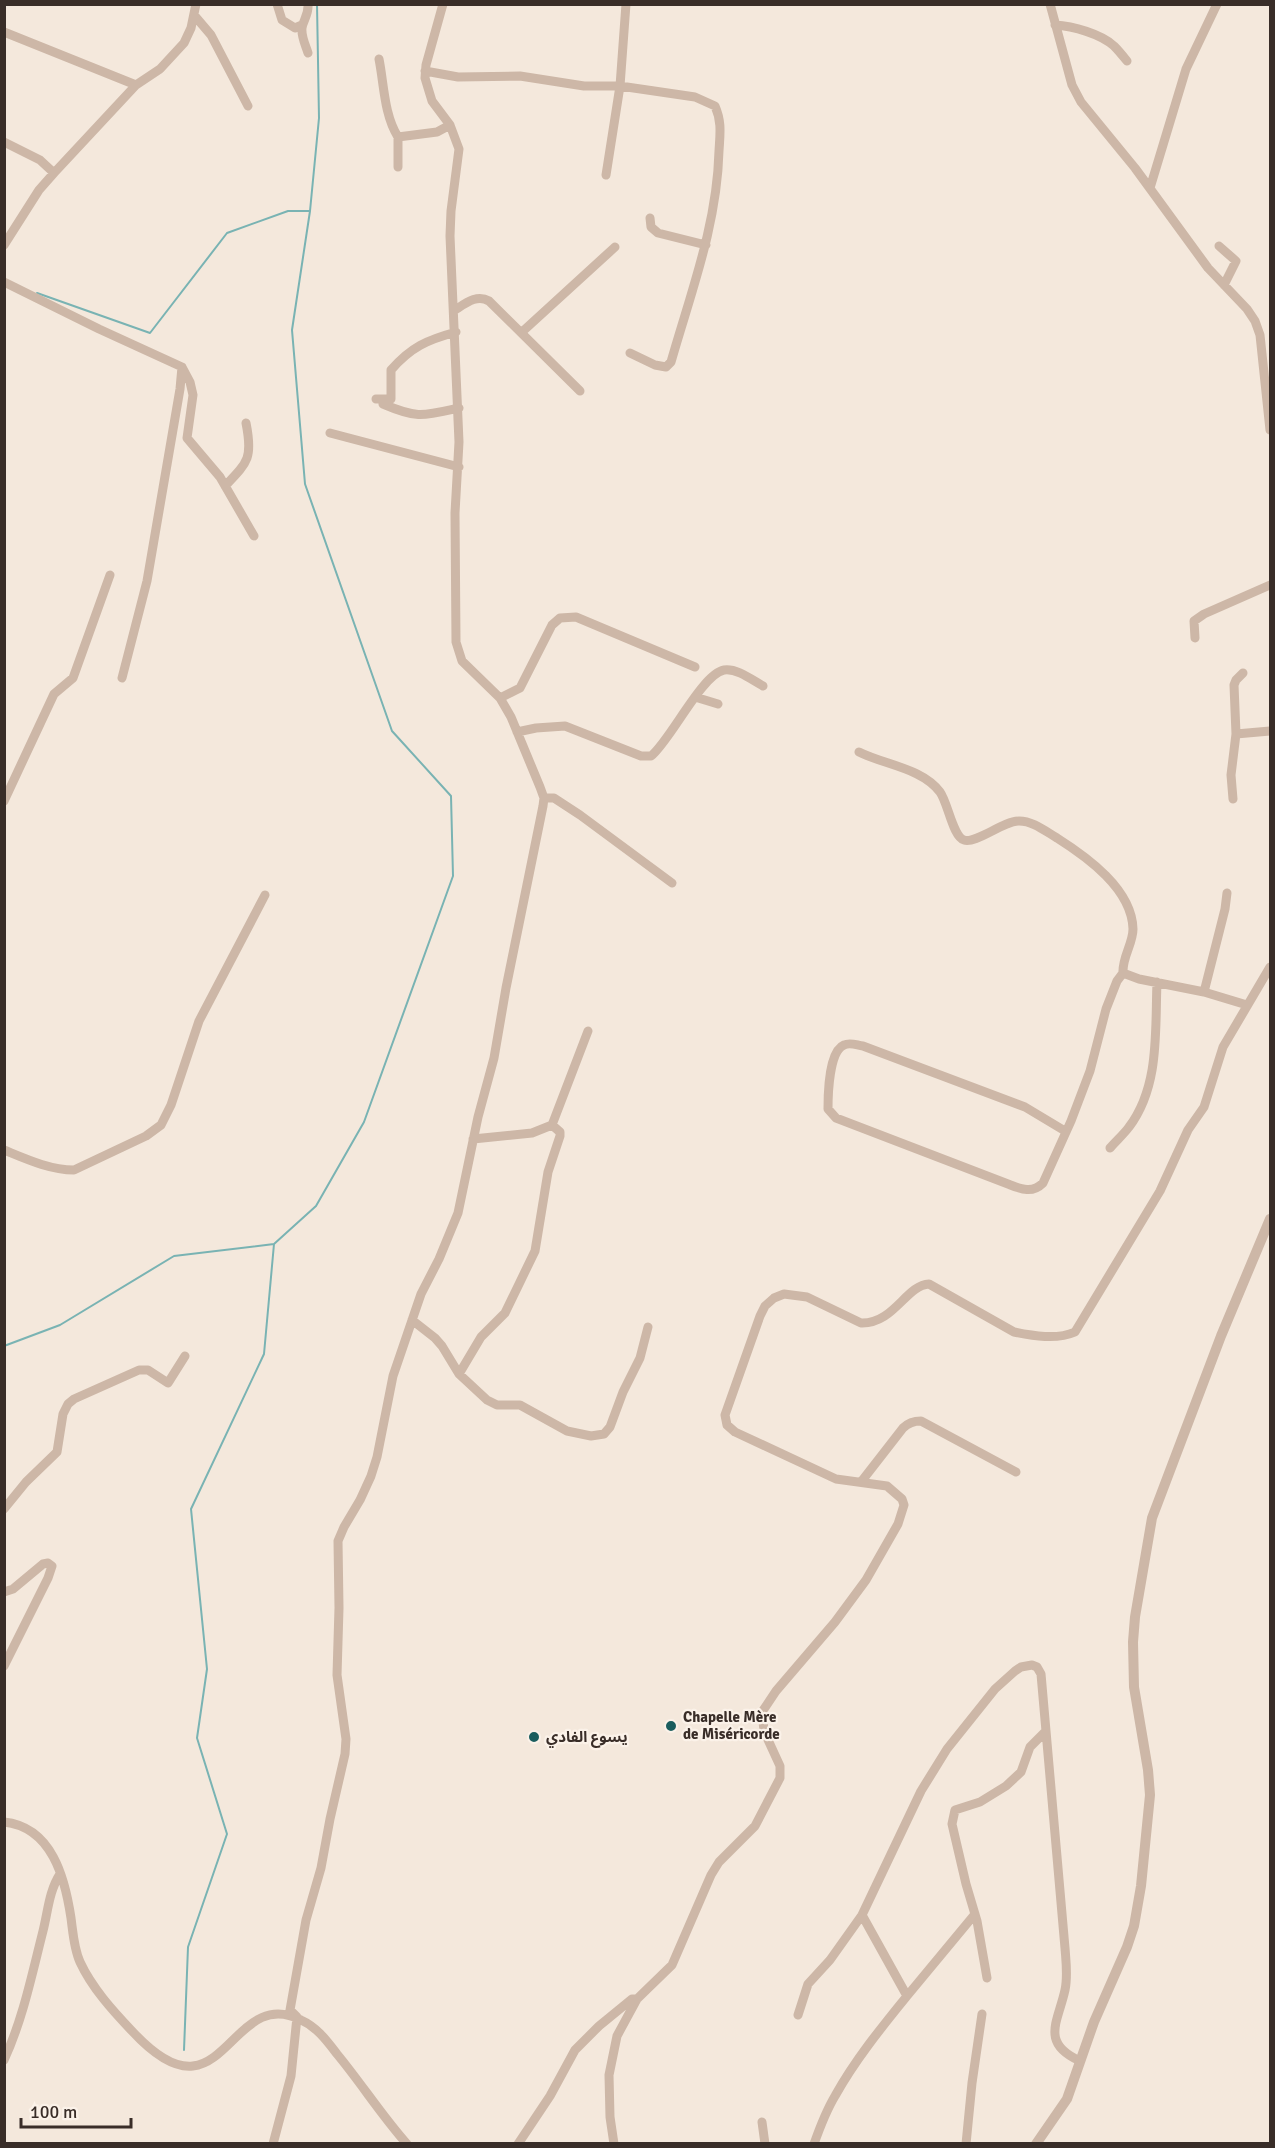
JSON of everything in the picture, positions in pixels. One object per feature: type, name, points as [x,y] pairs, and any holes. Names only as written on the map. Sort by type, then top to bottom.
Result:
[{"type":"street","points":[[277,4],[282,20],[295,28],[306,21],[308,4]]},
{"type":"street","points":[[407,2144],[318,2031],[297,2018],[290,2010],[306,1920],[321,1868],[345,1754],[346,1739],[337,1675],[338,1542],[375,1465],[393,1376],[421,1294],[439,1259],[458,1213],[473,1139],[494,1058],[544,798],[517,732],[500,698],[462,661],[456,642],[455,513],[459,467],[459,408],[450,236],[459,149],[450,125],[432,101],[427,89],[425,71],[443,4]]},
{"type":"street","points":[[606,175],[620,86],[626,4]]},
{"type":"street","points":[[1050,4],[1072,85],[1080,102],[1150,188],[1208,268],[1239,300],[1255,321],[1265,348],[1270,430]]},
{"type":"street","points":[[1150,188],[1186,69],[1217,4]]},
{"type":"street","points":[[4,245],[39,190],[54,173],[136,85],[160,69],[184,43],[191,28],[195,10]]},
{"type":"street","points":[[195,10],[211,35],[248,106]]},
{"type":"street","points":[[302,25],[301,31],[308,53]]},
{"type":"street","points":[[1055,25],[1082,30],[1113,45],[1127,61]]},
{"type":"street","points":[[4,32],[136,85]]},
{"type":"street","points":[[379,59],[391,122],[398,137],[398,167]]},
{"type":"street","points":[[425,71],[458,77],[520,76],[584,86],[620,86],[695,97],[715,106],[720,118],[719,167],[714,213],[668,366],[655,365],[630,353]]},
{"type":"street","points":[[398,137],[437,132],[450,125]]},
{"type":"street","points":[[4,142],[40,160],[54,173]]},
{"type":"street","points":[[650,218],[651,227],[658,233],[706,245]]},
{"type":"street","points":[[1219,246],[1236,261],[1224,285]]},
{"type":"street","points":[[522,332],[615,247]]},
{"type":"street","points":[[4,282],[182,367],[194,395],[187,438],[220,477],[254,536]]},
{"type":"street","points":[[455,310],[483,297],[496,306],[580,391]]},
{"type":"street","points":[[456,332],[429,340],[417,347],[391,370],[391,399],[380,402],[407,414],[426,416],[459,408]]},
{"type":"street","points":[[122,678],[147,581],[182,367]]},
{"type":"street","points":[[225,486],[246,464],[249,436],[246,423]]},
{"type":"street","points":[[330,433],[459,467]]},
{"type":"street","points":[[4,801],[54,694],[73,678],[110,575]]},
{"type":"street","points":[[1195,638],[1194,621],[1204,614],[1270,585]]},
{"type":"street","points":[[500,698],[520,688],[552,625],[560,618],[576,617],[695,667]]},
{"type":"street","points":[[517,732],[565,726],[641,756],[651,756],[695,697],[710,680],[724,670],[738,673],[763,686]]},
{"type":"street","points":[[1233,799],[1231,776],[1236,734],[1234,685],[1243,673]]},
{"type":"street","points":[[695,697],[718,704]]},
{"type":"street","points":[[1236,734],[1270,731]]},
{"type":"street","points":[[859,752],[918,775],[929,782],[946,802],[958,836],[962,840],[970,840],[1004,824],[1018,821],[1040,827],[1067,844],[1105,873],[1127,906],[1133,930],[1124,959],[1123,973],[1117,981],[1106,1008],[1090,1071],[1065,1131],[1043,1183],[1038,1188],[1024,1189],[836,1118],[828,1109],[834,1056],[845,1044],[863,1046],[1026,1107],[1065,1131]]},
{"type":"street","points":[[544,798],[554,798],[580,815],[672,883]]},
{"type":"street","points":[[1204,992],[1227,893]]},
{"type":"street","points":[[4,1150],[57,1168],[74,1170],[146,1136],[161,1125],[171,1105],[200,1021],[265,895]]},
{"type":"street","points":[[614,2144],[610,2117],[609,2075],[617,2036],[638,1999],[672,1965],[711,1875],[719,1862],[755,1826],[777,1786],[781,1772],[764,1731],[762,1712],[866,1580],[898,1524],[904,1505],[903,1499],[896,1491],[887,1486],[836,1479],[735,1432],[727,1425],[725,1415],[765,1306],[779,1295],[797,1294],[855,1320],[867,1323],[883,1318],[918,1287],[929,1284],[1014,1332],[1058,1336],[1076,1332],[1167,1177],[1188,1130],[1204,1107],[1223,1047],[1270,966]]},
{"type":"street","points":[[1123,973],[1204,992],[1247,1005]]},
{"type":"street","points":[[1110,1148],[1130,1126],[1152,1071],[1155,1050],[1156,982]]},
{"type":"street","points":[[473,1139],[532,1132],[552,1125],[588,1031]]},
{"type":"street","points":[[459,1374],[481,1337],[505,1313],[535,1251],[548,1172],[560,1136],[560,1131],[552,1125]]},
{"type":"street","points":[[1036,2144],[1067,2099],[1094,2022],[1130,1937],[1141,1886],[1150,1795],[1134,1687],[1133,1642],[1135,1617],[1152,1518],[1221,1336],[1270,1219]]},
{"type":"street","points":[[412,1320],[442,1346],[459,1374],[473,1389],[497,1405],[520,1406],[567,1431],[585,1436],[600,1436],[610,1427],[623,1392],[640,1358],[648,1327]]},
{"type":"street","points":[[4,1509],[26,1482],[57,1452],[63,1414],[68,1404],[82,1394],[139,1370],[148,1370],[168,1383],[185,1356]]},
{"type":"street","points":[[861,1482],[903,1428],[916,1421],[921,1421],[1016,1472]]},
{"type":"street","points":[[4,1592],[13,1589],[43,1564],[48,1563],[52,1566],[4,1666]]},
{"type":"street","points":[[798,2015],[808,1984],[830,1960],[862,1915],[934,1767],[995,1689],[1021,1667],[1032,1665],[1037,1667],[1041,1674],[1066,1973],[1065,1990],[1054,2026],[1054,2034],[1061,2049],[1070,2057],[1080,2061]]},
{"type":"street","points":[[987,1978],[975,1914],[952,1824],[955,1809],[980,1802],[1006,1786],[1022,1772],[1030,1746],[1046,1731]]},
{"type":"street","points":[[4,1822],[23,1826],[41,1838],[50,1849],[66,1889],[75,1943],[83,1968],[92,1983],[132,2032],[157,2056],[167,2062],[189,2067],[200,2065],[217,2056],[243,2029],[258,2019],[280,2014],[297,2018]]},
{"type":"street","points":[[4,2060],[26,1997],[50,1896],[60,1874]]},
{"type":"street","points":[[814,2144],[839,2088],[874,2037],[975,1914]]},
{"type":"street","points":[[862,1915],[907,1996]]},
{"type":"street","points":[[518,2144],[550,2096],[575,2050],[599,2026],[632,1999],[638,1999]]},
{"type":"street","points":[[966,2144],[982,2014]]},
{"type":"street","points":[[273,2144],[291,2076],[297,2018]]},
{"type":"street","points":[[762,2122],[765,2144]]},
{"type":"waterway","points":[[4,1346],[60,1325],[174,1256],[274,1244],[316,1206],[364,1122],[453,876],[451,796],[392,731],[305,484],[292,330],[310,211],[319,118],[317,4]]},
{"type":"waterway","points":[[37,293],[150,333],[227,233],[288,211],[310,211]]},
{"type":"waterway","points":[[184,2050],[188,1947],[227,1834],[197,1738],[207,1669],[191,1509],[264,1354],[274,1244]]},
{"type":"place","name":"Chapelle Mère de Miséricorde","points":[[671,1726]]},
{"type":"place","name":"يسوع الفادي","points":[[534,1737]]}]
